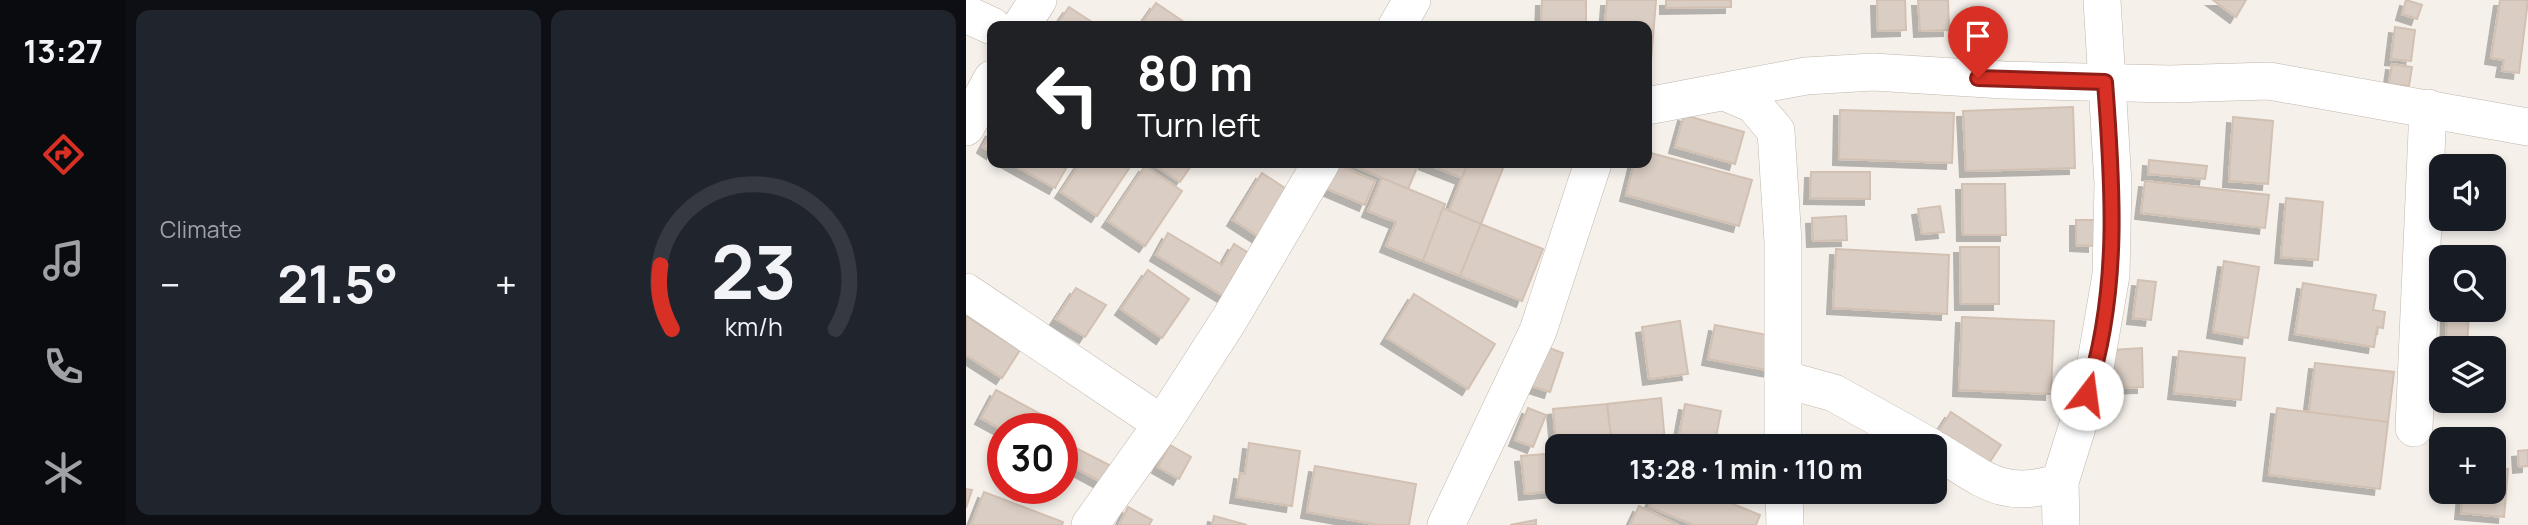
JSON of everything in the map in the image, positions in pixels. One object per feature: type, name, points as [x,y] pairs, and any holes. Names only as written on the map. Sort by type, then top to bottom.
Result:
[{"type":"street","points":[[1024,21],[1038,0]]},
{"type":"street","points":[[1400,21],[1412,0]]},
{"type":"street","points":[[2061,525],[2060,482],[2094,373],[2111,275],[2113,184],[2102,0]]},
{"type":"street","points":[[966,14],[987,24]]},
{"type":"street","points":[[1652,105],[1806,76],[1873,72],[2004,80],[2269,81],[2528,127]]},
{"type":"street","points":[[966,127],[987,88]]},
{"type":"street","points":[[1725,92],[1753,104],[1776,131],[1783,242],[1783,434]]},
{"type":"street","points":[[2414,428],[2428,108]]},
{"type":"street","points":[[1090,525],[1162,424],[1286,225],[1318,168]]},
{"type":"street","points":[[1446,525],[1538,331],[1591,168]]},
{"type":"street","points":[[966,292],[1162,424]]},
{"type":"street","points":[[1783,379],[1834,393],[1907,434]]},
{"type":"street","points":[[1947,457],[1995,486],[2018,491],[2060,482]]},
{"type":"street","points":[[1784,504],[1785,525]]},
{"type":"building","points":[[1542,0],[1586,0],[1586,21],[1541,21]]},
{"type":"building","points":[[1607,0],[1656,0],[1652,49],[1652,21],[1605,21]]},
{"type":"building","points":[[1666,0],[1731,0],[1731,7],[1666,8]]},
{"type":"building","points":[[1877,0],[1905,0],[1906,30],[1878,31]]},
{"type":"building","points":[[1918,0],[1948,0],[1949,30],[1920,31]]},
{"type":"building","points":[[2213,0],[2246,0],[2236,17]]},
{"type":"building","points":[[2406,0],[2422,5],[2417,19],[2402,14]]},
{"type":"building","points":[[2500,0],[2528,0],[2519,73],[2502,71],[2504,60],[2491,58]]},
{"type":"building","points":[[1156,3],[1183,21],[1143,21]]},
{"type":"building","points":[[1069,7],[1090,21],[1059,21]]},
{"type":"building","points":[[2395,27],[2415,30],[2411,61],[2391,59]]},
{"type":"building","points":[[2392,64],[2412,67],[2409,86],[2389,84]]},
{"type":"building","points":[[2073,107],[2075,168],[1966,171],[1963,111]]},
{"type":"building","points":[[1840,110],[1954,113],[1952,163],[1839,159]]},
{"type":"building","points":[[1684,115],[1744,132],[1735,164],[1675,147]]},
{"type":"building","points":[[2233,117],[2273,121],[2268,184],[2229,181]]},
{"type":"building","points":[[1652,153],[1752,180],[1739,226],[1626,195],[1633,168],[1652,168]]},
{"type":"building","points":[[2149,160],[2207,166],[2205,179],[2148,174]]},
{"type":"building","points":[[1019,168],[1066,168],[1055,188]]},
{"type":"building","points":[[1077,168],[1129,168],[1097,216],[1061,192]]},
{"type":"building","points":[[1144,168],[1148,168],[1182,191],[1145,246],[1108,221]]},
{"type":"building","points":[[1159,168],[1190,168],[1180,182]]},
{"type":"building","points":[[1332,168],[1345,168],[1375,181],[1365,205],[1323,187]]},
{"type":"building","points":[[1359,168],[1417,168],[1408,189]]},
{"type":"building","points":[[1437,168],[1466,168],[1462,178]]},
{"type":"building","points":[[1466,168],[1503,168],[1481,224],[1449,211]]},
{"type":"building","points":[[1811,172],[1870,172],[1870,199],[1810,198]]},
{"type":"building","points":[[1262,173],[1294,194],[1264,240],[1233,220]]},
{"type":"building","points":[[1382,178],[1445,204],[1423,261],[1386,246],[1396,222],[1368,211]]},
{"type":"building","points":[[2145,181],[2269,195],[2265,228],[2141,213]]},
{"type":"building","points":[[1962,184],[2005,184],[2006,235],[1963,235]]},
{"type":"building","points":[[2286,198],[2323,202],[2318,260],[2281,257]]},
{"type":"building","points":[[1940,206],[1944,232],[1922,234],[1918,209]]},
{"type":"building","points":[[1443,208],[1481,224],[1460,276],[1423,261]]},
{"type":"building","points":[[1846,216],[1847,240],[1813,241],[1812,218]]},
{"type":"building","points":[[2076,220],[2094,220],[2094,246],[2076,245]]},
{"type":"building","points":[[1481,224],[1543,249],[1522,301],[1460,276]]},
{"type":"building","points":[[1168,233],[1222,265],[1234,244],[1252,255],[1227,298],[1156,255]]},
{"type":"building","points":[[1960,247],[1999,247],[1999,304],[1961,304]]},
{"type":"building","points":[[1836,249],[1949,255],[1947,314],[1833,308]]},
{"type":"building","points":[[2224,261],[2259,267],[2248,338],[2213,332]]},
{"type":"building","points":[[1148,270],[1189,299],[1162,338],[1121,309]]},
{"type":"building","points":[[2138,280],[2156,282],[2151,320],[2133,318]]},
{"type":"building","points":[[2303,283],[2376,295],[2373,310],[2385,312],[2383,328],[2377,327],[2374,347],[2295,334]]},
{"type":"building","points":[[1076,288],[1106,305],[1085,337],[1056,319]]},
{"type":"building","points":[[1414,294],[1495,344],[1468,389],[1387,338]]},
{"type":"building","points":[[966,316],[1020,350],[1002,378],[966,355]]},
{"type":"building","points":[[1962,317],[2054,321],[2051,394],[1959,390]]},
{"type":"building","points":[[1680,321],[1688,374],[1649,379],[1642,327]]},
{"type":"building","points":[[2447,322],[2468,322],[2468,336],[2446,336]]},
{"type":"building","points":[[1715,325],[1778,337],[1772,371],[1708,359]]},
{"type":"building","points":[[1541,345],[1563,353],[1550,392],[1528,385]]},
{"type":"building","points":[[2142,348],[2143,387],[2113,388],[2112,350]]},
{"type":"building","points":[[2179,351],[2245,358],[2241,400],[2174,393]]},
{"type":"building","points":[[2315,363],[2394,372],[2388,422],[2309,412]]},
{"type":"building","points":[[996,390],[1039,413],[987,413],[987,421],[981,418]]},
{"type":"building","points":[[1661,398],[1664,434],[1611,434],[1607,404]]},
{"type":"building","points":[[1607,404],[1611,434],[1555,434],[1553,409]]},
{"type":"building","points":[[1685,404],[1721,411],[1717,434],[1679,434]]},
{"type":"building","points":[[1528,408],[1546,415],[1533,447],[1515,440]]},
{"type":"building","points":[[2277,408],[2388,422],[2380,489],[2269,475]]},
{"type":"building","points":[[1951,412],[2001,445],[1985,469],[1947,443],[1947,434],[1937,434]]},
{"type":"building","points":[[1249,443],[1300,451],[1292,506],[1236,497],[1240,473],[1245,474]]},
{"type":"building","points":[[1170,445],[1191,457],[1179,479],[1158,467]]},
{"type":"building","points":[[1078,449],[1113,467],[1105,484],[1078,470]]},
{"type":"building","points":[[2528,450],[2528,466],[2519,467],[2518,451]]},
{"type":"building","points":[[1545,454],[1545,492],[1525,494],[1521,456]]},
{"type":"building","points":[[1315,466],[1416,484],[1409,525],[1379,525],[1307,512]]},
{"type":"building","points":[[966,489],[972,490],[966,508]]},
{"type":"building","points":[[984,492],[987,493],[987,504],[1016,504],[1063,522],[1062,525],[971,525]]},
{"type":"building","points":[[1650,504],[1733,504],[1760,515],[1756,525],[1694,525],[1649,507]]},
{"type":"building","points":[[2462,504],[2505,504],[2504,517],[2461,513]]},
{"type":"building","points":[[1639,506],[1678,525],[1630,525]]},
{"type":"building","points":[[1128,507],[1152,520],[1149,525],[1119,525]]},
{"type":"building","points":[[1214,516],[1247,525],[1212,525]]},
{"type":"building","points":[[1536,520],[1536,525],[1510,525]]},
{"type":"route","points":[[1978,78],[2105,82],[2113,184],[2111,275],[2094,373],[2087,394]]}]
